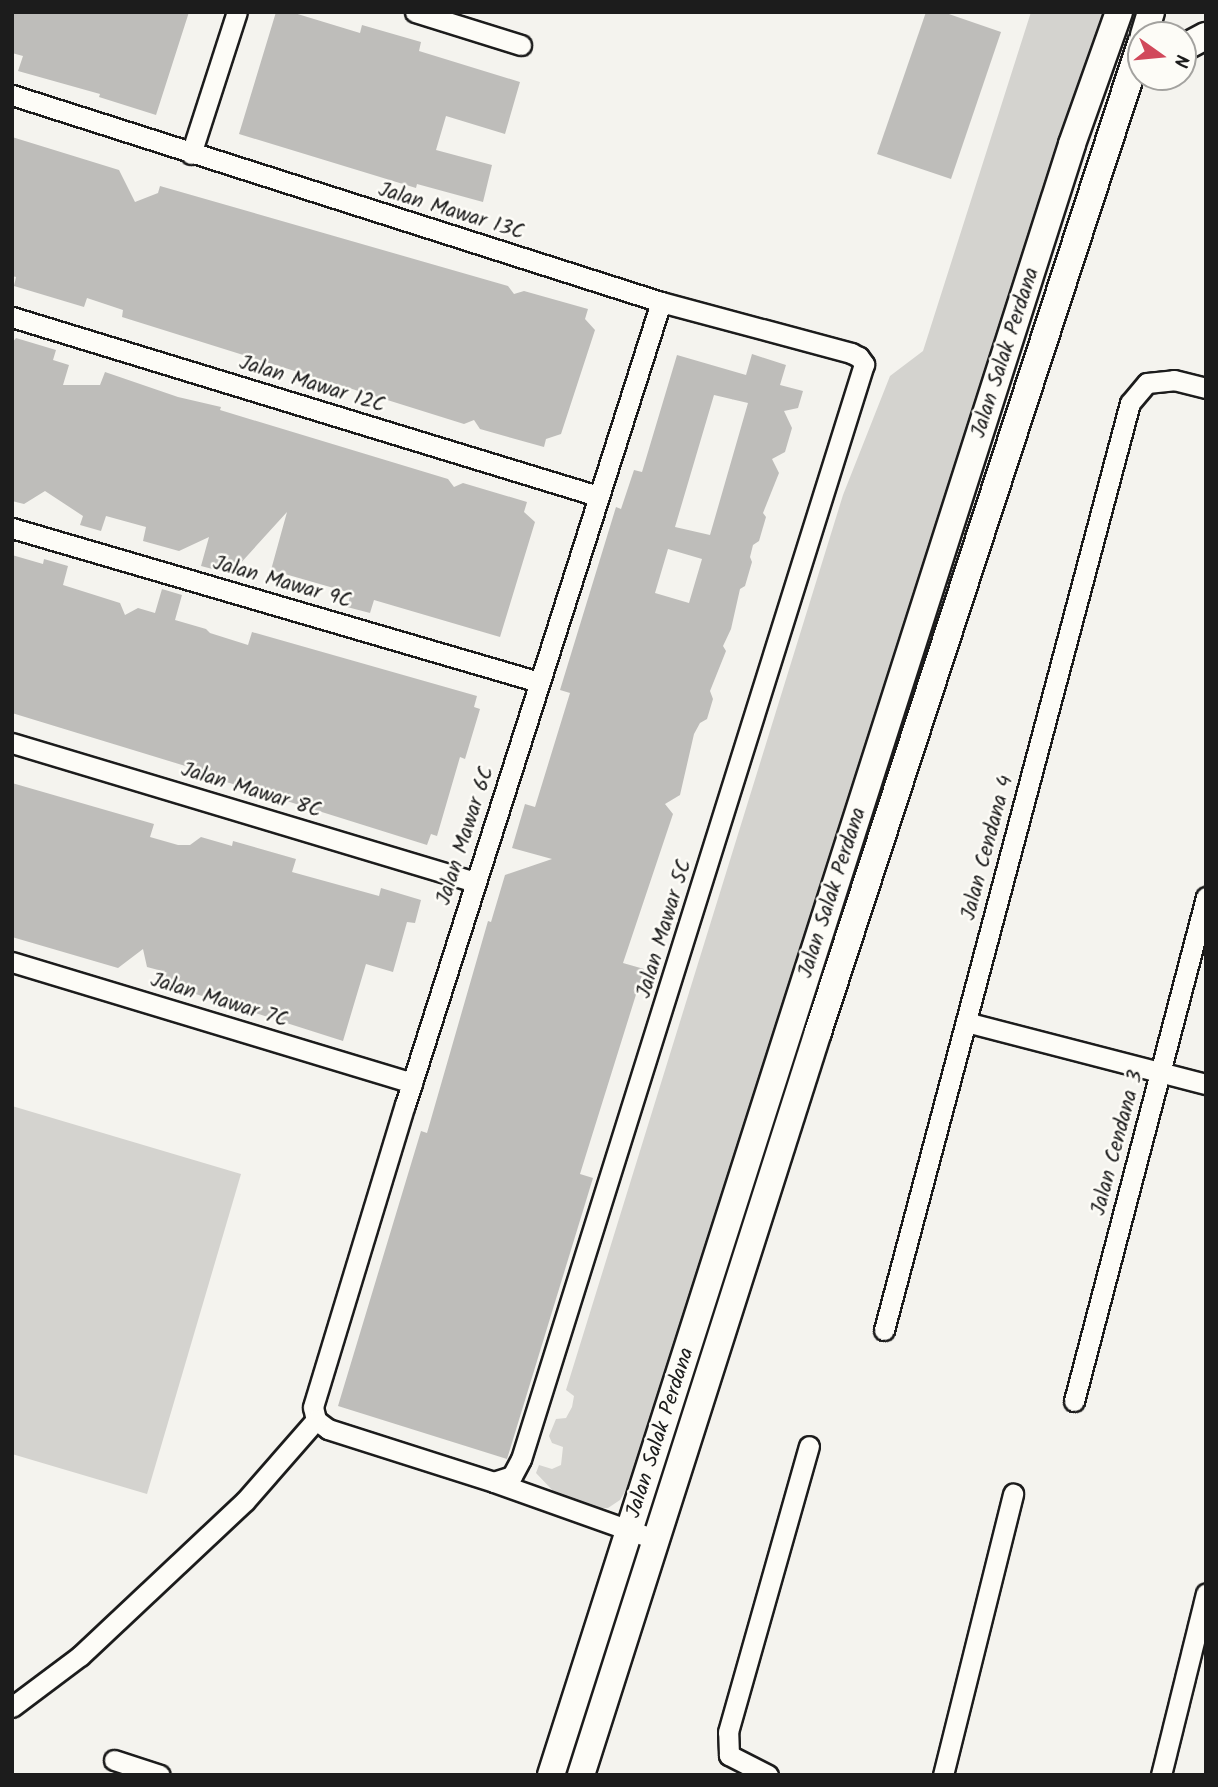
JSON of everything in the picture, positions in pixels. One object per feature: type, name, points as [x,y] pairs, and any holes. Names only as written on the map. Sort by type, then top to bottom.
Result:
[{"type":"street","points":[[191,155],[237,12]]},
{"type":"street","points":[[415,12],[521,45]]},
{"type":"street","name":"Jalan Salak Perdana","points":[[551,1775],[1072,145],[1119,12]]},
{"type":"street","name":"Jalan Salak Perdana","points":[[580,1775],[822,1018],[1131,91]]},
{"type":"street","name":"Jalan Mawar 13C","points":[[12,95],[191,155],[661,302],[851,353],[859,357],[864,364],[863,376]]},
{"type":"street","name":"Jalan Mawar 6C","points":[[316,1420],[313,1407],[318,1384],[661,302]]},
{"type":"street","name":"Jalan Mawar 12C","points":[[12,317],[598,496]]},
{"type":"street","name":"Jalan Mawar 5C","points":[[494,1482],[512,1476],[521,1459],[863,376]]},
{"type":"street","name":"Jalan Cendana 4","points":[[884,1331],[1130,403],[1147,383],[1174,380],[1206,388]]},
{"type":"street","name":"Jalan Mawar 9C","points":[[12,528],[539,682]]},
{"type":"street","name":"Jalan Mawar 8C","points":[[12,743],[476,882]]},
{"type":"street","name":"Jalan Cendana 3","points":[[1074,1401],[1206,897]]},
{"type":"street","name":"Jalan Mawar 7C","points":[[12,962],[412,1083]]},
{"type":"street","points":[[966,1022],[1206,1084]]},
{"type":"street","points":[[12,1707],[80,1657],[245,1501],[316,1420],[328,1429],[494,1482],[657,1540]]},
{"type":"street","points":[[768,1775],[729,1755],[728,1732],[809,1447]]},
{"type":"street","points":[[943,1775],[1013,1494]]},
{"type":"street","points":[[1161,1775],[1206,1593]]},
{"type":"street","points":[[114,1760],[160,1775]]},
{"type":"shaded area","points":[[1031,12],[1105,12],[627,1488],[620,1500],[608,1508],[584,1508],[556,1494],[536,1473],[539,1465],[552,1469],[561,1465],[563,1447],[552,1443],[549,1436],[556,1419],[566,1418],[572,1407],[574,1396],[566,1390],[843,495],[890,376],[923,351]]},
{"type":"shaded area","points":[[12,1106],[241,1174],[147,1494],[12,1454]]},
{"type":"building","points":[[12,12],[189,12],[156,115],[99,97],[100,94],[18,71],[23,56],[12,53]]},
{"type":"building","points":[[276,12],[291,12],[360,33],[362,25],[421,42],[419,51],[520,82],[505,134],[446,116],[436,150],[492,165],[483,202],[417,184],[416,188],[239,134]]},
{"type":"building","points":[[926,12],[943,12],[1001,32],[951,179],[877,154]]},
{"type":"building","points":[[12,137],[119,170],[135,202],[158,193],[160,186],[508,286],[514,294],[524,291],[588,309],[585,319],[595,330],[561,434],[546,439],[544,447],[480,429],[474,420],[464,424],[122,317],[123,310],[87,298],[84,307],[14,286],[16,277],[12,276]]},
{"type":"building","points":[[16,338],[56,350],[53,360],[69,365],[63,385],[100,385],[105,372],[178,397],[221,407],[220,410],[448,479],[454,487],[463,483],[527,502],[524,512],[535,522],[500,637],[374,600],[370,613],[347,607],[351,593],[271,570],[287,512],[238,566],[223,562],[220,571],[201,566],[209,537],[179,551],[143,541],[146,527],[106,516],[101,531],[80,525],[83,516],[45,491],[24,504],[12,501],[12,343]]},
{"type":"building","points":[[752,354],[786,365],[780,385],[803,391],[798,408],[784,411],[792,428],[785,452],[772,459],[779,473],[763,513],[766,517],[759,541],[753,545],[750,557],[752,562],[745,586],[740,589],[731,629],[723,646],[726,651],[710,691],[713,699],[707,719],[700,723],[694,734],[680,795],[665,804],[673,814],[623,963],[644,969],[580,1174],[593,1178],[507,1459],[338,1406],[421,1131],[427,1133],[488,921],[491,922],[505,875],[552,859],[512,848],[525,804],[535,807],[570,693],[560,690],[616,507],[621,509],[634,470],[642,472],[677,355],[746,375]],"holes":[[[714,395],[748,403],[710,535],[675,527]],[[668,549],[702,559],[689,603],[655,593]]]},
{"type":"building","points":[[12,555],[43,564],[44,559],[68,566],[63,585],[120,603],[125,615],[138,608],[155,613],[162,589],[182,595],[175,620],[206,629],[210,633],[248,645],[252,632],[477,696],[474,707],[480,709],[465,759],[460,757],[437,836],[431,834],[427,845],[204,775],[205,772],[12,713]]},
{"type":"building","points":[[12,783],[154,824],[150,837],[178,845],[190,845],[201,837],[232,846],[233,841],[296,859],[292,872],[379,896],[381,888],[421,900],[415,923],[407,922],[393,972],[366,964],[343,1041],[158,982],[162,971],[147,967],[143,949],[118,968],[12,937]]}]
